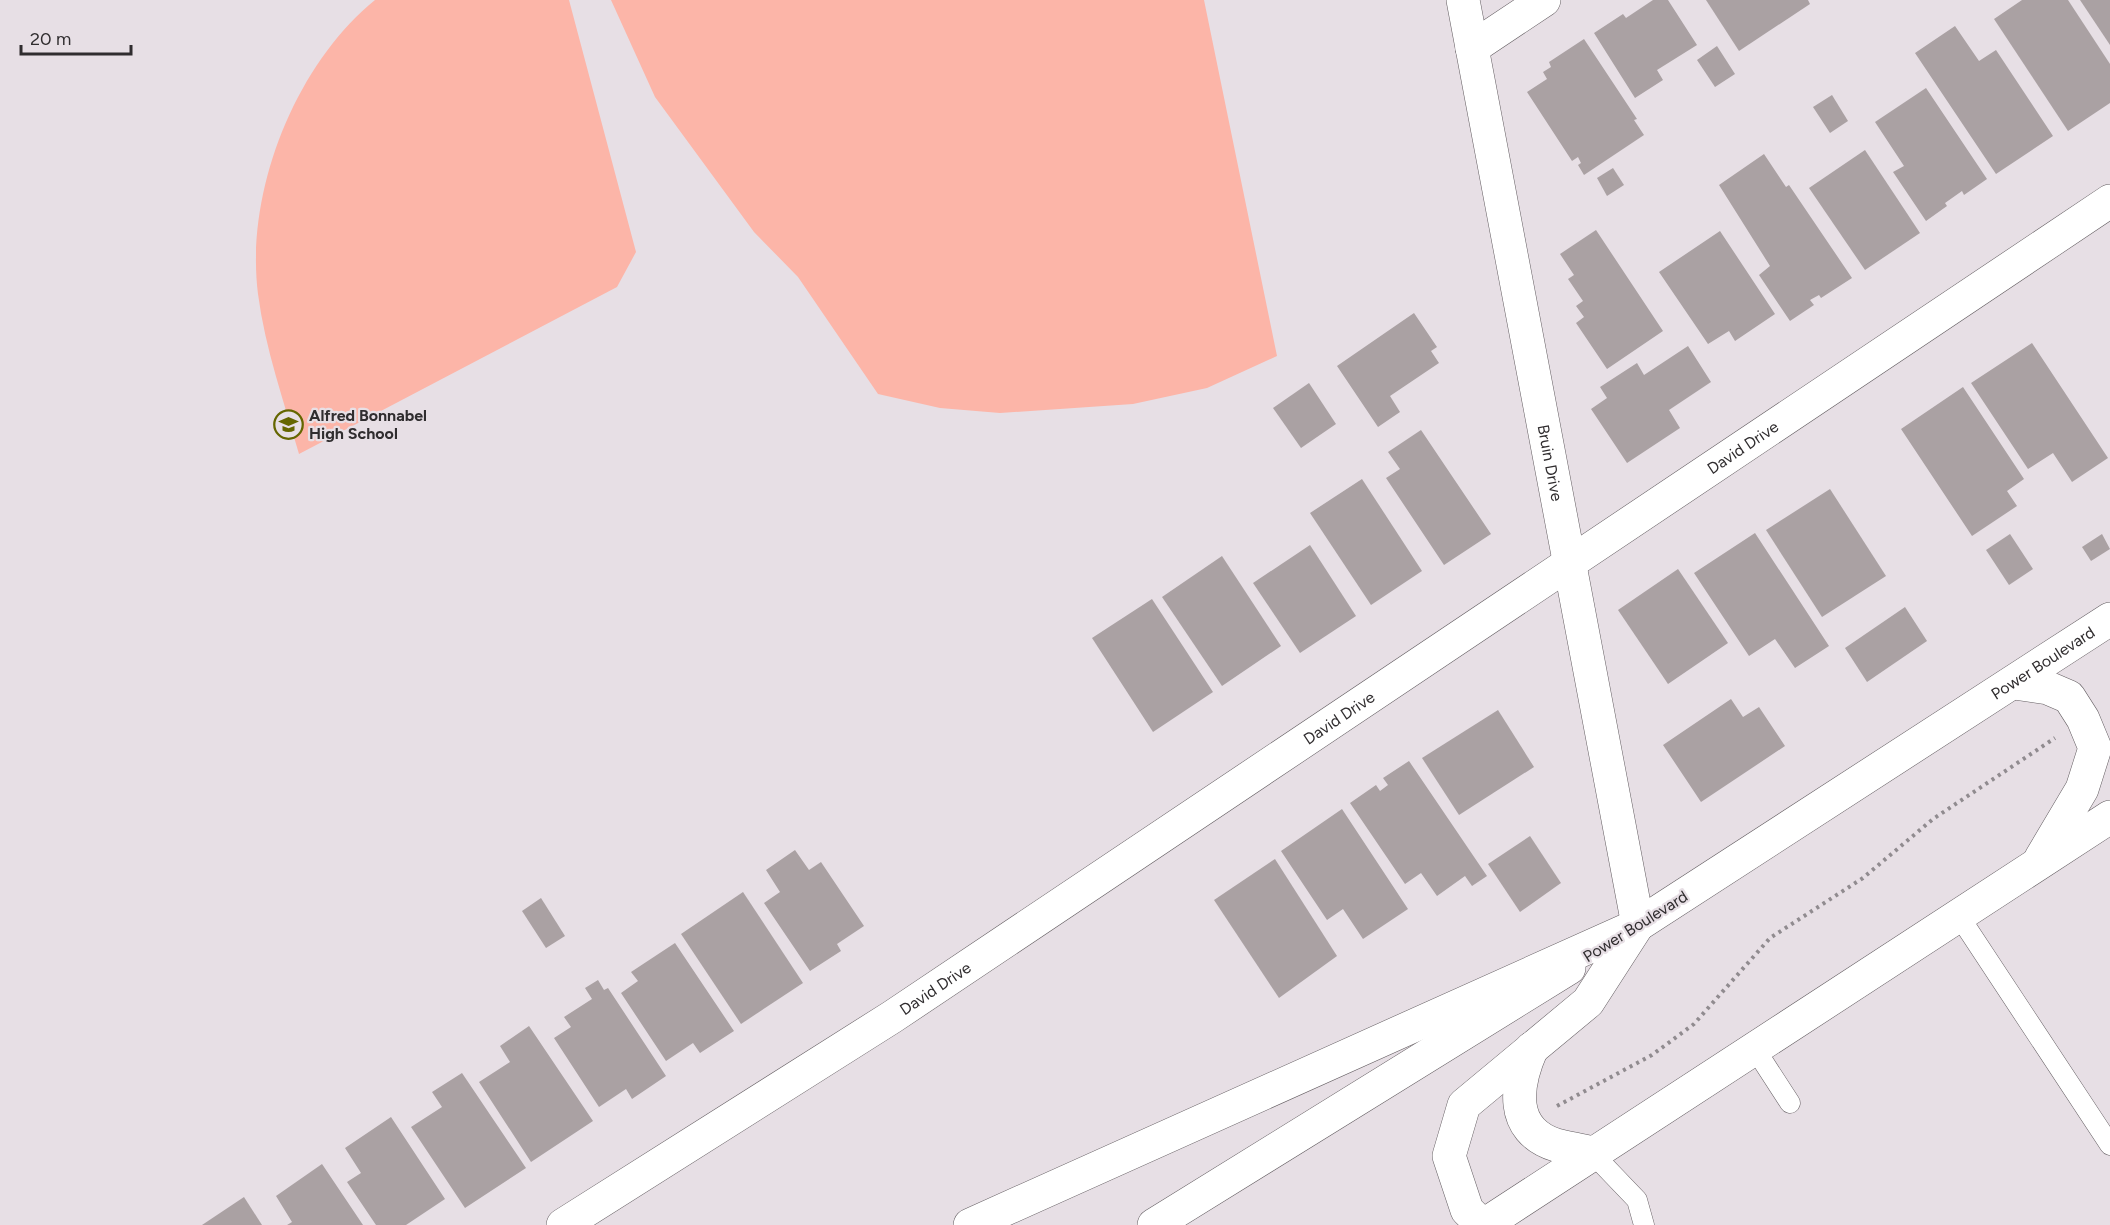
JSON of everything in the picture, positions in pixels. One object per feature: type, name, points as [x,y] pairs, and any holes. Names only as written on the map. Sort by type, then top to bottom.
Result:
[{"type":"main road","name":"Bruin Drive","points":[[1463,0],[1638,925]]},
{"type":"main road","points":[[1472,48],[1545,0]]},
{"type":"main road","name":"David Drive","points":[[562,1225],[892,1017],[2110,201]]},
{"type":"main road","name":"Power Boulevard","points":[[1154,1225],[1638,925],[2110,619]]},
{"type":"main road","points":[[2014,682],[2048,688],[2069,697],[2083,719],[2095,747],[2082,789],[2037,865]]},
{"type":"main road","points":[[1638,925],[1588,1002],[1464,1105],[1449,1156],[1467,1210],[1483,1225],[2110,817]]},
{"type":"main road","points":[[970,1225],[1638,925]]},
{"type":"main road","points":[[1532,1048],[1521,1072],[1518,1096],[1524,1121],[1538,1135],[1554,1144],[1592,1153]]},
{"type":"lane","points":[[1959,916],[2110,1145]]},
{"type":"lane","points":[[1755,1049],[1790,1103]]},
{"type":"lane","points":[[1592,1153],[1637,1200],[1644,1225]]},
{"type":"path","points":[[1551,1109],[1652,1055],[1694,1024],[1770,938],[1863,878],[1933,819],[2083,719]]},
{"type":"shaded area","points":[[375,0],[569,0],[636,252],[617,287],[299,454],[261,314],[256,255],[260,214],[268,173],[299,95],[321,59],[346,27]]},
{"type":"shaded area","points":[[611,0],[1204,0],[1277,356],[1207,388],[1133,404],[1000,413],[940,408],[878,394],[798,277],[754,232],[655,97]]},
{"type":"building","points":[[1653,0],[1668,0],[1697,45],[1657,70],[1663,80],[1635,98],[1594,33],[1623,14],[1626,18]]},
{"type":"building","points":[[1706,0],[1808,0],[1810,4],[1739,51]]},
{"type":"building","points":[[2022,0],[2068,0],[2110,64],[2110,103],[2068,131],[1994,19]]},
{"type":"building","points":[[2080,0],[2110,0],[2110,45]]},
{"type":"building","points":[[1955,26],[1979,61],[1996,50],[2053,136],[1996,174],[1915,53]]},
{"type":"building","points":[[1584,39],[1637,119],[1634,120],[1644,135],[1584,175],[1578,165],[1581,163],[1578,157],[1572,161],[1527,92],[1547,79],[1543,72],[1551,67],[1549,62]]},
{"type":"building","points":[[1717,46],[1735,74],[1715,87],[1697,60]]},
{"type":"building","points":[[1926,88],[1987,179],[1964,195],[1962,191],[1945,203],[1947,206],[1926,221],[1893,172],[1904,166],[1875,122]]},
{"type":"building","points":[[1832,95],[1848,121],[1830,133],[1813,107]]},
{"type":"building","points":[[1865,150],[1920,233],[1865,270],[1809,188]]},
{"type":"building","points":[[1764,154],[1786,187],[1789,185],[1852,278],[1821,298],[1819,295],[1810,300],[1814,305],[1790,321],[1759,275],[1770,266],[1719,185]]},
{"type":"building","points":[[1613,168],[1624,185],[1607,196],[1597,178]]},
{"type":"building","points":[[1596,230],[1663,331],[1607,369],[1576,323],[1584,317],[1576,306],[1583,301],[1568,279],[1574,275],[1560,254]]},
{"type":"building","points":[[1720,231],[1775,314],[1735,341],[1729,331],[1708,344],[1659,272]]},
{"type":"building","points":[[1414,313],[1437,347],[1431,351],[1439,363],[1390,396],[1400,412],[1378,427],[1337,366]]},
{"type":"building","points":[[2032,343],[2108,458],[2072,482],[2053,453],[2028,469],[1971,383]]},
{"type":"building","points":[[1688,346],[1711,382],[1669,410],[1680,428],[1627,463],[1591,409],[1607,398],[1600,387],[1637,363],[1644,375]]},
{"type":"building","points":[[1309,383],[1336,424],[1301,448],[1273,408]]},
{"type":"building","points":[[1963,387],[2024,479],[2007,491],[2017,506],[1972,536],[1901,429]]},
{"type":"building","points":[[1421,430],[1491,534],[1444,565],[1386,478],[1400,469],[1388,452]]},
{"type":"building","points":[[1362,479],[1422,571],[1371,605],[1310,513]]},
{"type":"building","points":[[1830,489],[1886,576],[1822,617],[1766,530]]},
{"type":"building","points":[[1755,533],[1829,646],[1795,668],[1775,639],[1749,656],[1694,573]]},
{"type":"building","points":[[2010,534],[2033,569],[2009,585],[1986,550]]},
{"type":"building","points":[[2102,534],[2110,549],[2091,561],[2082,547]]},
{"type":"building","points":[[1310,545],[1356,616],[1300,653],[1253,583]]},
{"type":"building","points":[[1222,556],[1281,646],[1222,686],[1162,597]]},
{"type":"building","points":[[1678,569],[1728,643],[1668,684],[1618,610]]},
{"type":"building","points":[[1152,599],[1213,692],[1153,732],[1092,638]]},
{"type":"building","points":[[1905,607],[1927,641],[1867,682],[1845,648]]},
{"type":"building","points":[[1731,699],[1743,717],[1759,707],[1785,746],[1701,802],[1663,745]]},
{"type":"building","points":[[1498,710],[1534,767],[1459,815],[1422,758]]},
{"type":"building","points":[[1409,761],[1487,876],[1472,886],[1465,876],[1437,896],[1421,873],[1405,884],[1350,803],[1376,785],[1380,791],[1388,785],[1383,778]]},
{"type":"building","points":[[1342,809],[1408,909],[1363,939],[1343,909],[1327,920],[1281,851]]},
{"type":"building","points":[[1530,836],[1561,883],[1520,912],[1488,864]]},
{"type":"building","points":[[795,850],[809,870],[821,862],[864,926],[837,944],[841,951],[810,971],[764,903],[780,892],[766,870]]},
{"type":"building","points":[[1275,859],[1337,956],[1279,998],[1214,900]]},
{"type":"building","points":[[743,892],[803,983],[741,1024],[681,934]]},
{"type":"building","points":[[541,898],[565,936],[546,948],[522,911]]},
{"type":"building","points":[[675,943],[734,1031],[700,1053],[693,1043],[666,1061],[621,993],[638,981],[631,972]]},
{"type":"building","points":[[598,980],[604,990],[608,988],[666,1076],[632,1099],[626,1089],[599,1107],[554,1038],[571,1027],[564,1017],[592,999],[585,988]]},
{"type":"building","points":[[529,1026],[593,1121],[531,1162],[479,1082],[510,1062],[500,1046]]},
{"type":"building","points":[[462,1073],[526,1168],[465,1208],[411,1127],[442,1107],[432,1092]]},
{"type":"building","points":[[391,1117],[445,1199],[406,1225],[376,1225],[347,1182],[361,1173],[345,1148]]},
{"type":"building","points":[[322,1164],[363,1225],[287,1225],[292,1222],[276,1196]]},
{"type":"building","points":[[244,1197],[262,1225],[202,1225]]},
{"type":"place","name":"Alfred Bonnabel High School","points":[[288,424]]}]
